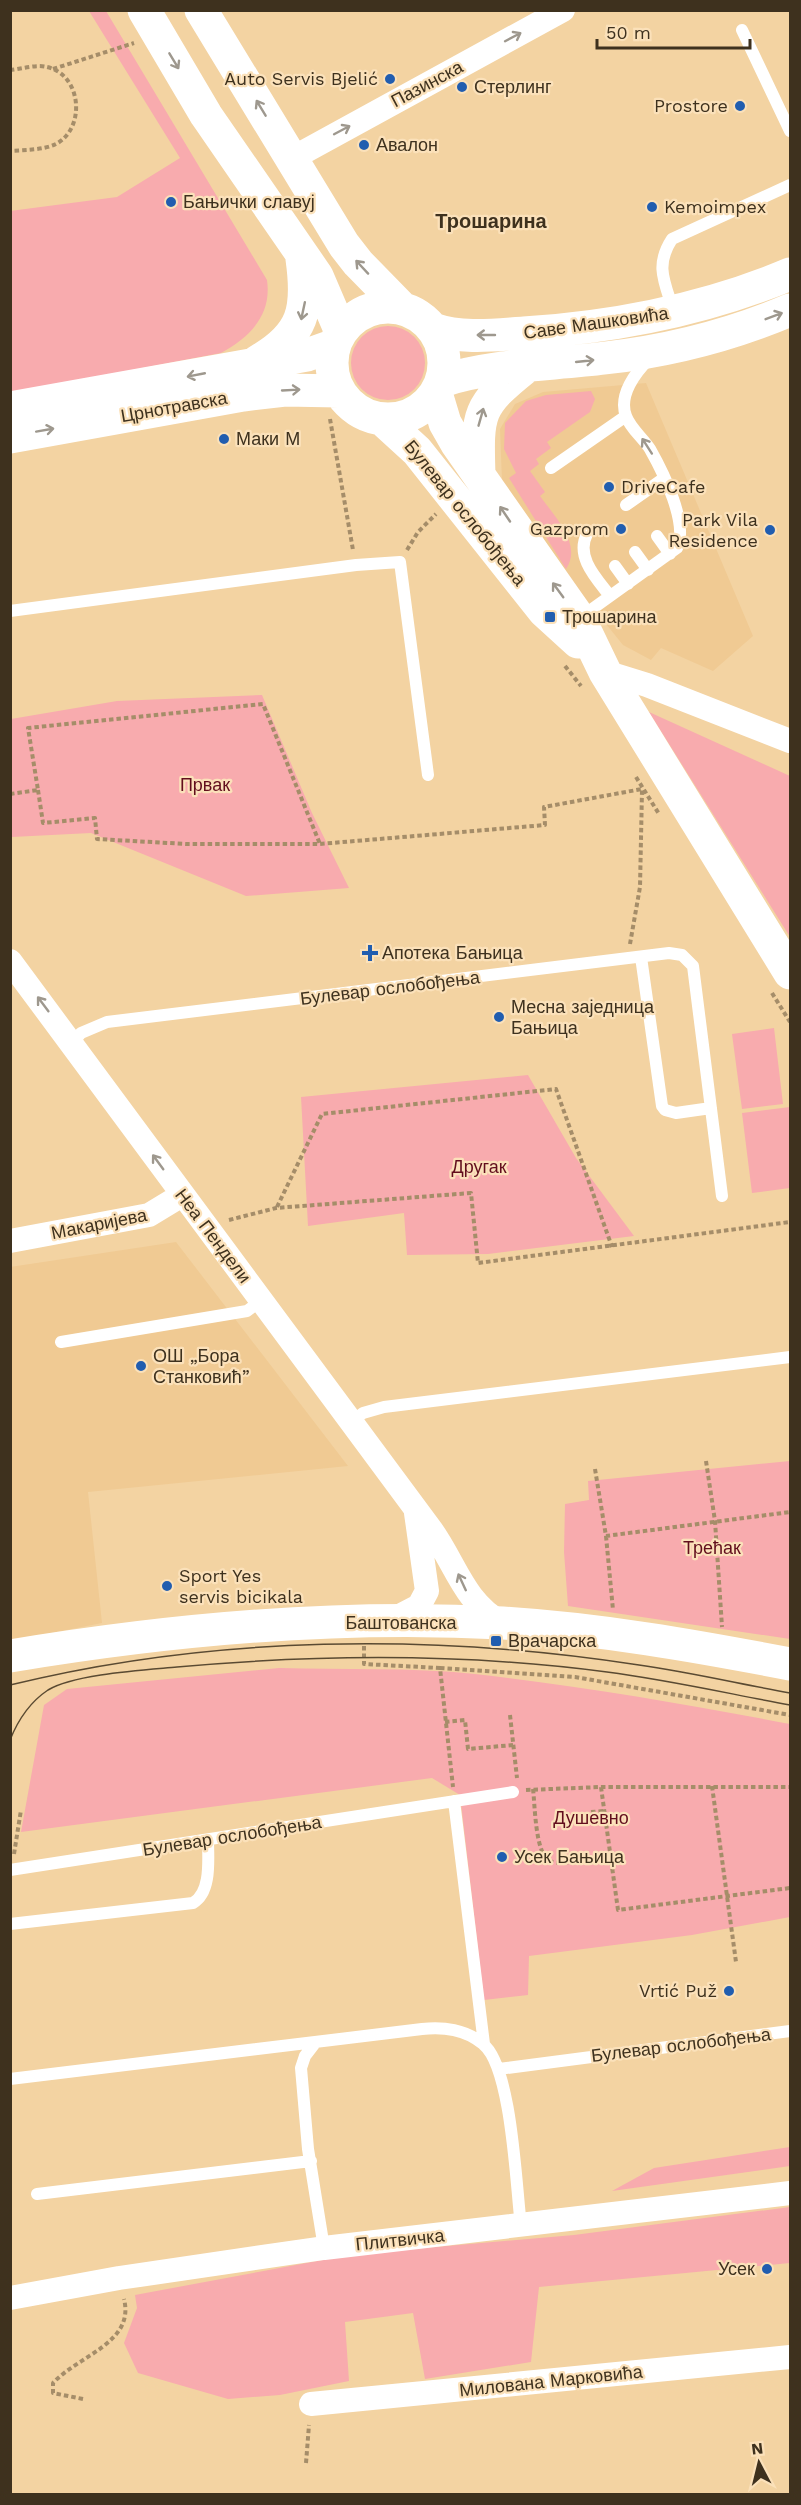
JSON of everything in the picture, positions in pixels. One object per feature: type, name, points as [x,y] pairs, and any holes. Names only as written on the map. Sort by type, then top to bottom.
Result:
[{"type":"main road","points":[[201,10],[344,245],[358,263],[403,309]]},
{"type":"main road","points":[[142,26],[302,253],[325,292],[338,338],[332,364],[335,405],[354,408],[382,419],[400,418],[417,412],[439,387],[444,365],[443,350],[433,329],[419,316],[403,309],[388,307],[365,311],[338,338]]},
{"type":"main road","points":[[254,364],[288,339],[301,321],[306,292],[302,253]]},
{"type":"main road","name":"Саве Машковића","points":[[433,329],[457,335],[496,335],[612,325],[675,313],[790,274]]},
{"type":"main road","name":"Саве Машковића","points":[[439,387],[479,372],[659,350],[732,331],[790,310]]},
{"type":"main road","name":"Црнотравска","points":[[10,408],[307,355],[338,338]]},
{"type":"main road","points":[[479,475],[478,428],[482,410],[498,390],[526,367]]},
{"type":"main road","name":"Булевар ослобођења","points":[[439,387],[445,423],[579,618],[601,665],[790,974]]},
{"type":"main road","name":"Црнотравска","points":[[10,437],[243,395],[285,390],[335,405]]},
{"type":"main road","name":"Булевар ослобођења","points":[[382,419],[417,451],[544,611],[601,665]]},
{"type":"main road","name":"Баштованска","points":[[10,1656],[189,1631],[373,1622],[502,1623],[690,1645],[790,1664]]},
{"type":"street","name":"Пазинска","points":[[291,159],[564,10]]},
{"type":"street","points":[[601,665],[790,741]]},
{"type":"street","name":"Неа Пендели","points":[[10,961],[73,1042],[182,1195],[446,1551],[468,1594],[484,1612],[502,1623]]},
{"type":"street","name":"Макаријева","points":[[10,1241],[149,1215],[182,1195]]},
{"type":"street","name":"Неа Пендели","points":[[373,1622],[407,1615],[421,1605],[427,1591],[416,1511]]},
{"type":"street","name":"Плитвичка","points":[[10,2298],[119,2278],[324,2248],[790,2193]]},
{"type":"street","name":"Милована Марковића","points":[[312,2404],[790,2357]]},
{"type":"lane","points":[[742,30],[790,131]]},
{"type":"lane","points":[[675,313],[661,266],[663,252],[672,239],[790,185]]},
{"type":"lane","points":[[579,618],[677,549],[682,528],[650,449],[626,416],[624,404],[632,378],[659,350]]},
{"type":"lane","points":[[551,468],[626,416]]},
{"type":"lane","points":[[632,506],[663,479]]},
{"type":"lane","points":[[587,534],[583,552],[586,561],[610,596]]},
{"type":"lane","points":[[657,536],[670,554]]},
{"type":"lane","points":[[635,552],[648,570]]},
{"type":"lane","points":[[10,611],[356,565],[400,562],[428,775]]},
{"type":"lane","points":[[615,566],[628,584]]},
{"type":"lane","name":"Булевар ослобођења","points":[[73,1042],[81,1034],[107,1022],[669,953],[682,955],[693,966],[722,1196]]},
{"type":"lane","points":[[641,957],[662,1106],[665,1110],[676,1113],[711,1108]]},
{"type":"lane","points":[[60,1342],[248,1311],[255,1305],[257,1295]]},
{"type":"lane","points":[[351,1422],[363,1413],[384,1407],[790,1357]]},
{"type":"lane","name":"Булевар ослобођења","points":[[11,1870],[516,1791]]},
{"type":"lane","points":[[454,1801],[484,2044],[499,2069],[509,2125],[521,2226]]},
{"type":"lane","points":[[10,1924],[193,1903],[198,1900],[205,1887],[208,1840]]},
{"type":"lane","points":[[10,2079],[438,2028],[453,2029],[484,2044]]},
{"type":"lane","name":"Булевар ослобођења","points":[[499,2069],[790,2031]]},
{"type":"lane","points":[[315,2043],[304,2056],[301,2068],[311,2162],[324,2248]]},
{"type":"lane","points":[[37,2194],[311,2162]]},
{"type":"path","points":[[53,69],[142,26]]},
{"type":"path","points":[[10,70],[45,66],[53,69],[72,88],[77,106],[74,124],[66,138],[54,146],[10,151]]},
{"type":"path","points":[[335,405],[356,565]]},
{"type":"path","points":[[418,532],[441,508]]},
{"type":"path","points":[[320,844],[263,704],[28,728],[43,823],[94,818],[97,839],[187,844],[320,844],[545,825],[544,807],[642,789]]},
{"type":"path","points":[[628,959],[640,887],[642,789],[640,784]]},
{"type":"path","points":[[10,794],[38,790]]},
{"type":"path","points":[[276,1208],[322,1114],[556,1089],[612,1247]]},
{"type":"path","points":[[205,1226],[276,1208],[471,1193],[478,1263],[790,1222]]},
{"type":"path","points":[[706,1461],[715,1521],[723,1637]]},
{"type":"path","points":[[595,1469],[606,1536],[613,1616]]},
{"type":"path","points":[[606,1536],[790,1512]]},
{"type":"path","points":[[373,1622],[364,1664],[575,1677],[790,1715]]},
{"type":"path","points":[[440,1668],[454,1801]]},
{"type":"path","points":[[735,1699],[735,1705]]},
{"type":"path","points":[[510,1715],[516,1791],[601,1787],[790,1787]]},
{"type":"path","points":[[445,1722],[465,1720],[468,1749],[513,1745]]},
{"type":"path","points":[[712,1786],[736,1962]]},
{"type":"path","points":[[601,1787],[618,1910],[790,1888]]},
{"type":"path","points":[[533,1789],[540,1850],[547,1860],[558,1863],[611,1857]]},
{"type":"path","points":[[11,1870],[21,1810]]},
{"type":"path","points":[[591,1812],[604,1811]]},
{"type":"path","points":[[84,2399],[52,2393],[51,2389],[53,2383],[67,2368],[105,2345],[122,2329],[127,2311],[119,2278]]},
{"type":"path","points":[[306,2463],[312,2404]]},
{"type":"shaded area","name":"Gazprom","points":[[646,383],[753,636],[713,671],[661,648],[651,660],[623,645],[568,577],[502,481],[500,429],[515,404],[543,392]]},
{"type":"shaded area","name":"ОШ „Бора Станковић”","points":[[176,1242],[348,1466],[88,1492],[102,1623],[11,1641],[10,1267]]},
{"type":"green space","points":[[89,11],[106,11],[267,280],[266,304],[257,324],[250,332],[221,353],[11,393],[10,211],[117,197],[180,158]]},
{"type":"green space","points":[[388,326],[409,332],[419,342],[425,363],[419,384],[409,394],[388,400],[367,394],[357,384],[351,363],[357,342],[367,332]]},
{"type":"green space","points":[[591,391],[595,399],[590,412],[547,442],[551,448],[536,459],[539,464],[530,471],[545,492],[540,496],[559,521],[569,540],[570,560],[566,569],[509,478],[516,473],[504,449],[505,423],[526,401],[546,395]]},
{"type":"green space","name":"Првак","points":[[262,695],[312,813],[349,888],[246,896],[91,833],[12,837],[11,719],[117,701]]},
{"type":"green space","points":[[649,712],[790,776],[790,937]]},
{"type":"green space","points":[[774,1028],[783,1104],[742,1109],[732,1034]]},
{"type":"green space","name":"Другак","points":[[528,1075],[576,1158],[634,1236],[488,1254],[407,1255],[404,1213],[308,1226],[301,1097]]},
{"type":"green space","points":[[790,1107],[790,1188],[752,1193],[742,1113]]},
{"type":"green space","name":"Трећак","points":[[790,1461],[790,1639],[568,1606],[564,1552],[565,1504],[589,1500],[588,1481]]},
{"type":"green space","name":"Душевно","points":[[279,1668],[475,1674],[633,1696],[790,1724],[790,1917],[692,1935],[529,1956],[528,1995],[484,2000],[460,1795],[432,1778],[21,1832],[44,1705],[67,1689]]},
{"type":"green space","points":[[790,2147],[790,2166],[612,2191],[654,2168]]},
{"type":"green space","points":[[790,2207],[790,2263],[539,2287],[531,2362],[425,2379],[413,2313],[345,2322],[349,2381],[280,2395],[228,2399],[138,2373],[124,2343],[137,2308],[135,2295],[355,2254],[574,2235]]},
{"type":"tram line","points":[[10,1685],[87,1668],[165,1656],[244,1648],[323,1644],[403,1644],[561,1655],[658,1668],[790,1693]]},
{"type":"tram line","points":[[10,1740],[17,1725],[36,1700],[48,1690],[75,1680],[147,1670],[285,1660],[392,1658],[500,1661],[607,1672],[790,1705]]},
{"type":"place","name":"Auto Servis Bjelić","points":[[390,79]]},
{"type":"place","name":"Стерлинг","points":[[462,87]]},
{"type":"place","name":"Prostore","points":[[740,106]]},
{"type":"place","name":"Авалон","points":[[364,145]]},
{"type":"place","name":"Бањички славуј","points":[[171,202]]},
{"type":"place","name":"Kemoimpex","points":[[652,207]]},
{"type":"place","name":"Маки М","points":[[224,439]]},
{"type":"place","name":"DriveCafe","points":[[609,487]]},
{"type":"place","name":"Gazprom","points":[[621,529]]},
{"type":"place","name":"Park Vila Residence","points":[[770,530]]},
{"type":"place","name":"Трошарина","points":[[550,617]]},
{"type":"place","name":"Апотека Бањица","points":[[370,953]]},
{"type":"place","name":"Месна заједница Бањица","points":[[499,1017]]},
{"type":"place","name":"ОШ „Бора Станковић”","points":[[141,1366]]},
{"type":"place","name":"Sport Yes servis bicikala","points":[[167,1586]]},
{"type":"place","name":"Врачарска","points":[[496,1641]]},
{"type":"place","name":"Усек Бањица","points":[[502,1857]]},
{"type":"place","name":"Vrtić Puž","points":[[729,1991]]},
{"type":"place","name":"Усек","points":[[767,2269]]},
{"type":"district","name":"Трошарина","points":[[491,221]]}]
